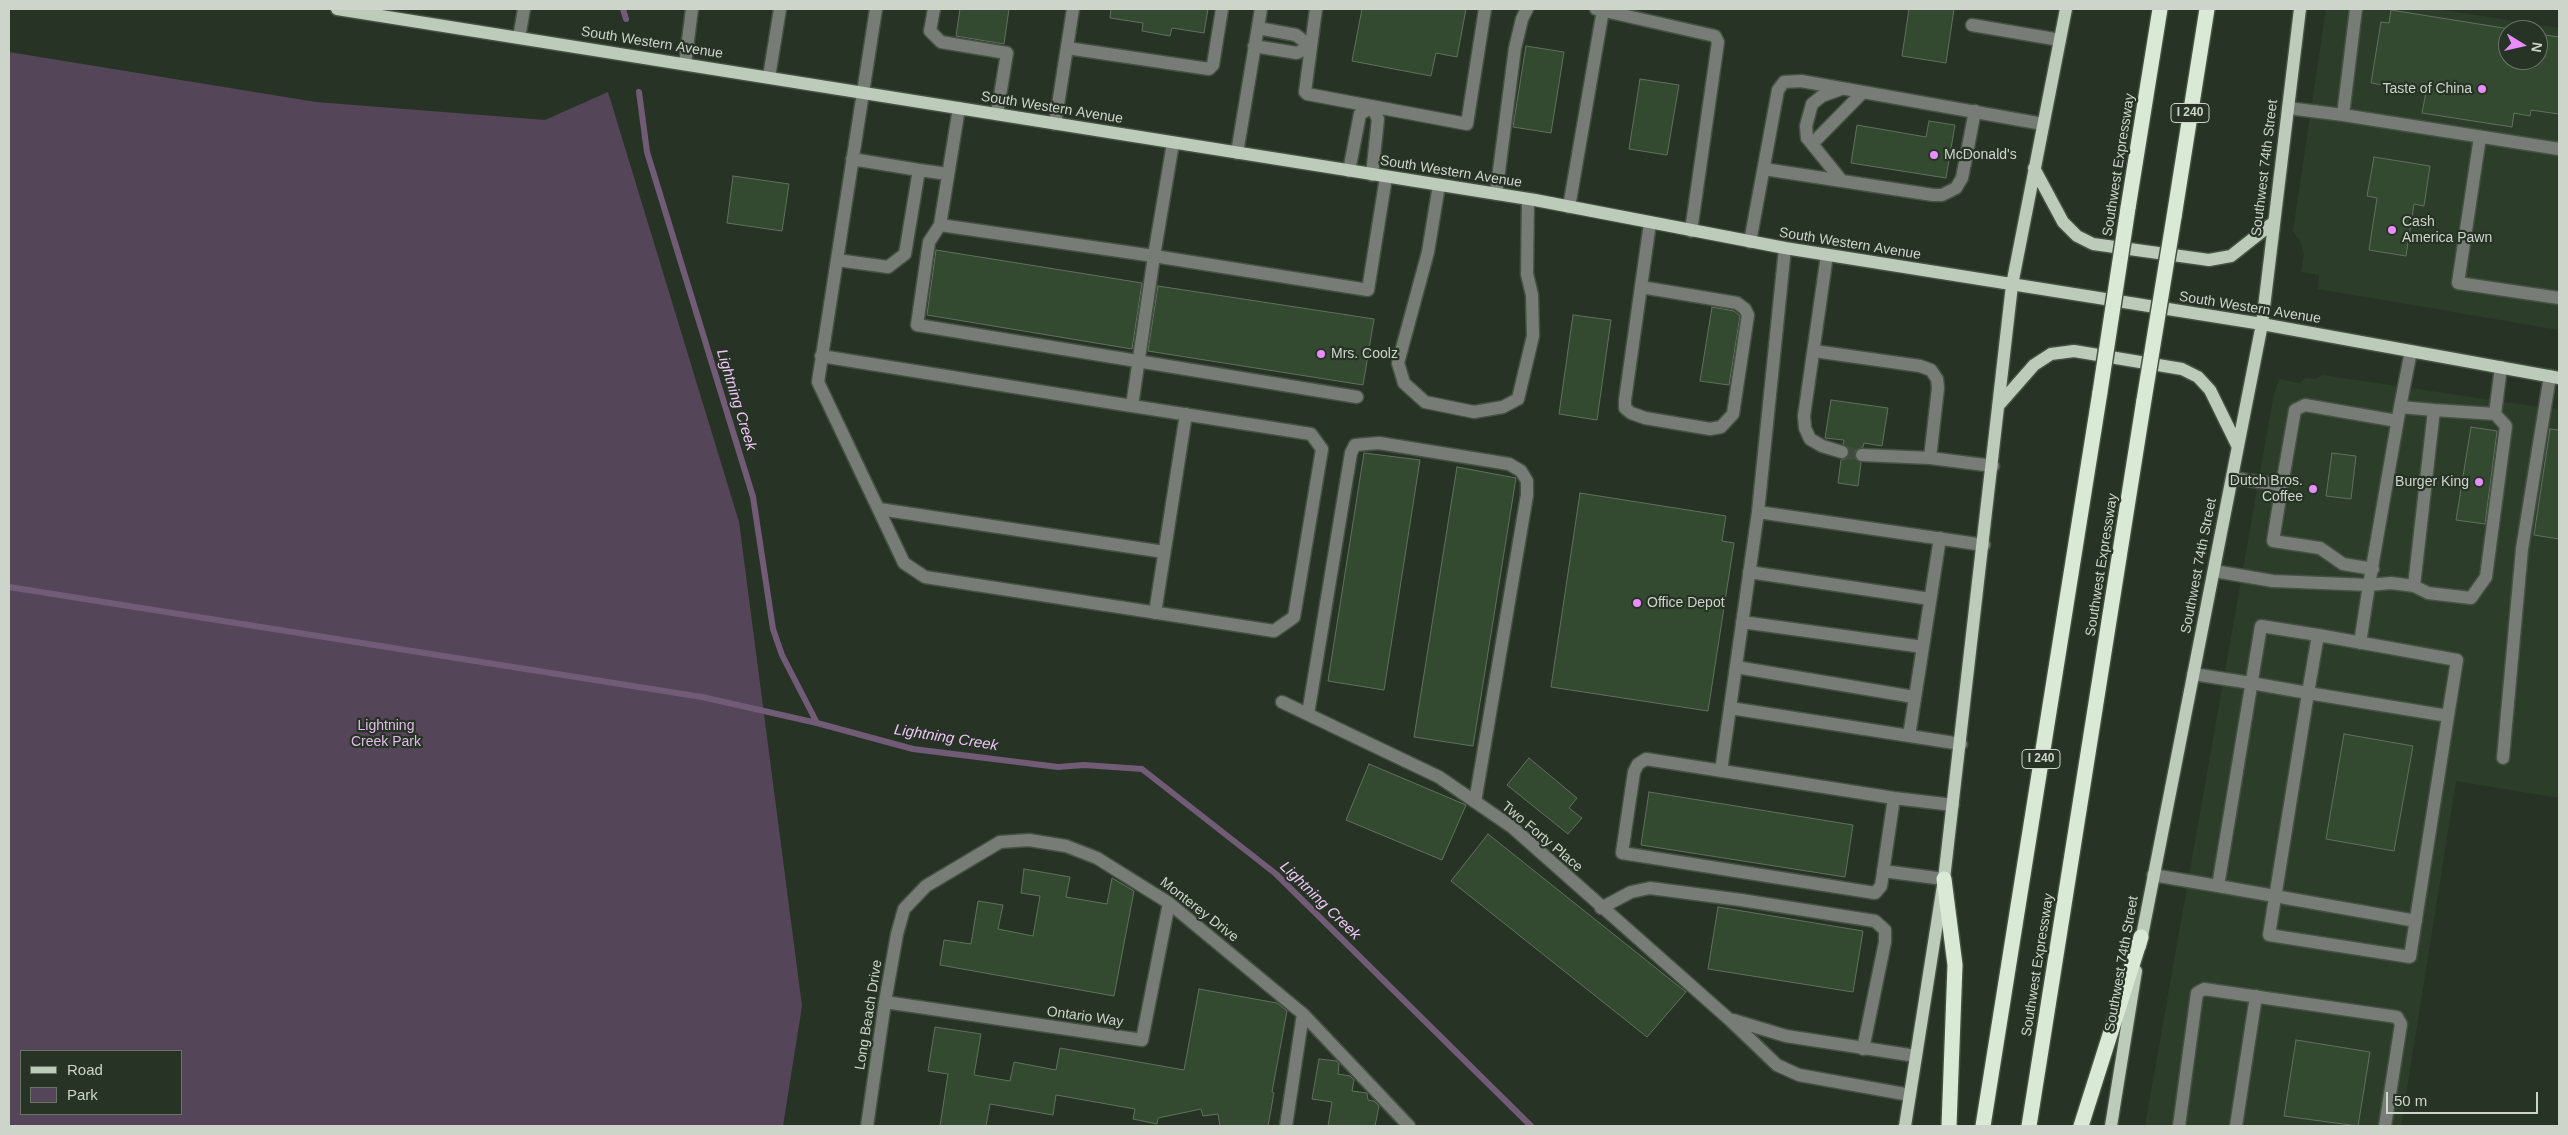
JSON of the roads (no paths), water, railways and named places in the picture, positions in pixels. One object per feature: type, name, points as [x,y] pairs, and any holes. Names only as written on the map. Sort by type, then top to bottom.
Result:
[{"type":"highway","name":"Southwest Expressway","points":[[1983,1126],[2160,9]]},
{"type":"highway","name":"Southwest Expressway","points":[[2029,1126],[2207,9]]},
{"type":"highway","points":[[1944,879],[1955,965],[1949,1126]]},
{"type":"highway","points":[[2081,1126],[2141,937]]},
{"type":"main road","name":"South Western Avenue","points":[[337,9],[365,11],[519,38],[1528,199],[1827,256],[2262,324],[2555,377]]},
{"type":"main road","points":[[1905,1126],[1944,879],[1984,545],[2012,285],[2066,9]]},
{"type":"main road","name":"Southwest 74th Street","points":[[2111,1126],[2141,937],[2262,324],[2300,9]]},
{"type":"main road","points":[[2034,168],[2063,222],[2077,236],[2093,244],[2210,260],[2231,256],[2274,222]]},
{"type":"main road","points":[[1998,406],[2034,364],[2051,354],[2074,351],[2182,368],[2198,377],[2210,390],[2238,447]]},
{"type":"street","points":[[519,38],[524,9]]},
{"type":"street","points":[[685,64],[692,9]]},
{"type":"street","points":[[769,77],[780,9]]},
{"type":"street","points":[[822,356],[1311,434],[1322,449],[1294,616],[1274,631],[925,577],[904,563],[818,382],[852,159],[876,9]]},
{"type":"street","points":[[934,9],[930,31],[941,42],[1007,53],[997,114]]},
{"type":"street","points":[[1055,124],[1073,9]]},
{"type":"street","points":[[1067,48],[1209,69],[1213,65],[1222,9]]},
{"type":"street","points":[[1237,153],[1260,9]]},
{"type":"street","points":[[1316,9],[1305,92],[1467,124],[1485,9]]},
{"type":"street","points":[[1496,194],[1515,48],[1522,19],[1528,9]]},
{"type":"street","points":[[1569,207],[1600,9],[1715,36],[1718,42],[1691,231]]},
{"type":"street","points":[[2343,115],[2356,9]]},
{"type":"street","points":[[1972,25],[2060,40]]},
{"type":"street","points":[[1258,28],[1296,35],[1310,46]]},
{"type":"street","points":[[1254,46],[1297,53],[1310,46]]},
{"type":"street","points":[[1750,242],[1778,90],[1784,82],[1801,81],[2043,124]]},
{"type":"street","points":[[1842,181],[1807,138],[1806,126],[1812,104],[1822,96],[1843,88]]},
{"type":"street","points":[[1812,144],[1863,92]]},
{"type":"street","points":[[1349,171],[1360,114],[1372,106]]},
{"type":"street","points":[[1372,106],[1378,119],[1372,175]]},
{"type":"street","points":[[959,108],[940,225],[928,242],[917,326],[1357,397]]},
{"type":"street","points":[[2288,108],[2559,149]]},
{"type":"street","points":[[1764,169],[1942,195],[1956,188],[1962,178],[1975,111]]},
{"type":"street","points":[[2480,136],[2458,283],[2559,298]]},
{"type":"street","points":[[1132,406],[1173,143]]},
{"type":"street","points":[[852,159],[948,174]]},
{"type":"street","points":[[837,260],[888,267],[905,254],[919,170]]},
{"type":"street","points":[[940,225],[1368,290],[1386,177]]},
{"type":"street","points":[[1439,185],[1428,252],[1398,363],[1404,383],[1425,402],[1474,412],[1503,407],[1518,399],[1533,336],[1532,295],[1527,274],[1528,199]]},
{"type":"street","points":[[1641,287],[1738,303],[1745,309],[1748,316],[1733,414],[1729,421],[1720,427],[1710,429],[1645,418],[1631,413],[1625,408],[1641,287],[1650,223]]},
{"type":"street","points":[[1721,771],[1758,512],[1785,248]]},
{"type":"street","points":[[1827,256],[1804,416],[1805,428],[1810,439],[1822,446],[1842,452]]},
{"type":"street","points":[[1814,351],[1920,366],[1931,370],[1937,379],[1938,388],[1930,458]]},
{"type":"street","points":[[2360,643],[2397,421],[2411,351]]},
{"type":"street","points":[[2495,414],[2501,368]]},
{"type":"street","points":[[2503,758],[2522,549],[2555,377]]},
{"type":"street","points":[[2373,569],[2343,564],[2320,548],[2273,541],[2282,485],[2295,410],[2305,405],[2397,421]]},
{"type":"street","points":[[2214,571],[2273,581],[2369,585],[2391,583],[2414,586],[2428,593],[2471,598],[2486,577],[2506,426],[2495,414],[2400,407]]},
{"type":"street","points":[[2414,586],[2434,410]]},
{"type":"street","points":[[1155,613],[1186,414]]},
{"type":"street","points":[[1308,714],[1351,453],[1355,444],[1379,443],[1508,464],[1522,471],[1527,482],[1526,496],[1475,802]]},
{"type":"street","points":[[1862,455],[1930,458],[1993,466]]},
{"type":"street","points":[[2232,478],[2282,485]]},
{"type":"street","points":[[879,509],[1164,552]]},
{"type":"street","points":[[1758,512],[1984,545]]},
{"type":"street","points":[[1909,736],[1940,538]]},
{"type":"street","points":[[1749,572],[1930,599]]},
{"type":"street","points":[[1742,622],[1923,647]]},
{"type":"street","points":[[2218,886],[2261,626],[2318,635],[2457,660],[2410,957],[2269,935],[2318,635]]},
{"type":"street","points":[[1736,667],[1914,697]]},
{"type":"street","points":[[2193,674],[2448,716]]},
{"type":"street","name":"Two Forty Place","points":[[1282,702],[1439,777],[1512,827],[1601,908],[1730,1020],[1777,1065],[1799,1075],[1910,1095]]},
{"type":"street","points":[[1730,708],[1961,744]]},
{"type":"street","points":[[1894,798],[1881,886],[1875,893],[1622,854],[1634,772],[1638,764],[1646,758],[1894,798],[1953,805]]},
{"type":"street","name":"Monterey Drive","points":[[904,909],[926,886],[1000,842],[1029,840],[1066,846],[1097,858],[1169,903],[1303,1014],[1409,1126]]},
{"type":"street","points":[[1883,871],[1944,879]]},
{"type":"street","points":[[2153,875],[2416,921]]},
{"type":"street","points":[[1601,908],[1630,892],[1650,888],[1875,921],[1885,930],[1886,942],[1863,1049]]},
{"type":"street","name":"Ontario Way","points":[[885,1002],[1142,1040],[1169,903]]},
{"type":"street","name":"Long Beach Drive","points":[[867,1126],[885,1002],[897,934],[904,909]]},
{"type":"street","points":[[2179,1126],[2197,993],[2204,989],[2397,1017],[2401,1024],[2385,1126]]},
{"type":"street","points":[[2236,1126],[2256,996]]},
{"type":"street","points":[[1286,1126],[1303,1014]]},
{"type":"street","name":"Two Forty Place","points":[[1730,1020],[1786,1036],[1916,1056]]},
{"type":"waterway","name":"Lightning Creek","points":[[623,9],[626,19]]},
{"type":"waterway","name":"Lightning Creek","points":[[639,92],[647,152],[753,497],[773,629],[782,655],[817,723]]},
{"type":"waterway","name":"Lightning Creek","points":[[9,587],[702,697],[817,723],[913,749],[1058,767],[1084,765],[1142,769],[1276,874],[1531,1126]]},
{"type":"tunnel","points":[[1842,452],[1862,455]]},
{"type":"place","name":"Taste of China","points":[[2482,89]]},
{"type":"place","name":"McDonald's","points":[[1934,155]]},
{"type":"place","name":"Cash America Pawn","points":[[2392,230]]},
{"type":"place","name":"Mrs. Coolz","points":[[1321,354]]},
{"type":"place","name":"Burger King","points":[[2479,482]]},
{"type":"place","name":"Dutch Bros. Coffee","points":[[2313,489]]},
{"type":"place","name":"Office Depot","points":[[1637,603]]},
{"type":"park label","name":"Lightning Creek Park","points":[[386,734]]}]
